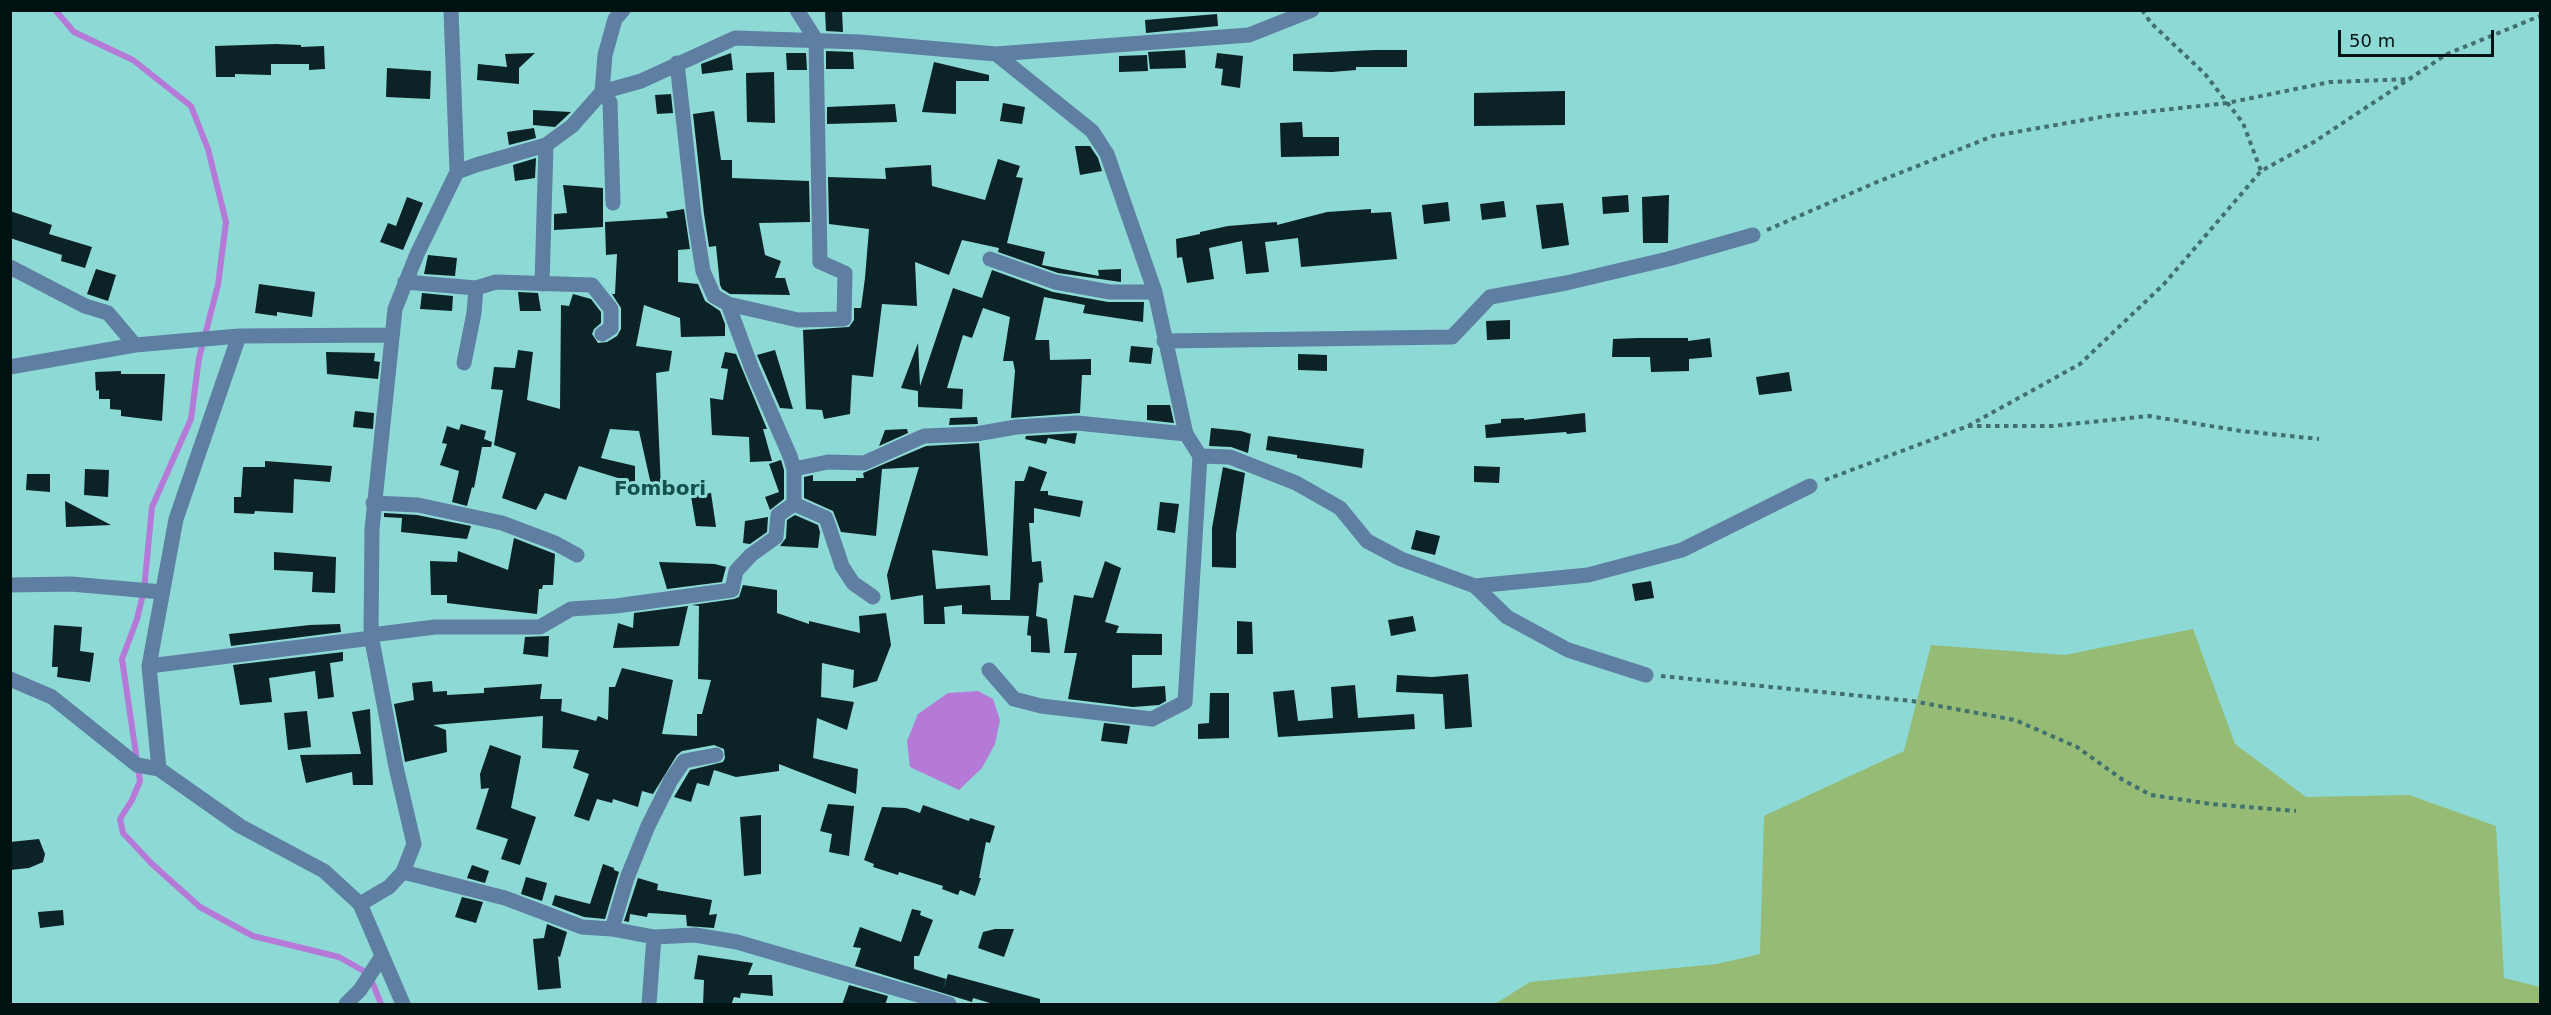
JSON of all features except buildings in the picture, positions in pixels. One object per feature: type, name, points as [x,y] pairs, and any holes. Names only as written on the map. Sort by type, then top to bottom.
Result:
[{"type":"street","points":[[360,904],[389,887],[403,872],[414,844],[396,767],[372,636],[373,503],[395,309],[405,282],[457,172],[451,10]]},
{"type":"street","points":[[613,203],[610,102],[602,92],[605,55],[615,19],[623,10]]},
{"type":"street","points":[[677,63],[694,215],[704,271],[714,296],[728,304],[798,320],[844,319],[845,273],[820,262],[816,40],[797,10]]},
{"type":"street","points":[[457,172],[546,145],[572,126],[602,92],[641,81],[735,38],[816,40],[996,54],[1249,35],[1312,10]]},
{"type":"street","points":[[989,670],[1014,699],[1041,706],[1152,719],[1185,702],[1200,456],[1186,434],[1155,292],[1107,154],[1092,131],[996,54]]},
{"type":"street","points":[[542,284],[546,145]]},
{"type":"street","points":[[1164,341],[1452,338],[1490,297],[1566,283],[1668,259],[1753,235]]},
{"type":"street","points":[[990,259],[1055,282],[1110,292],[1155,292]]},
{"type":"street","points":[[10,267],[86,306],[108,313],[135,345]]},
{"type":"street","points":[[405,282],[476,288],[496,282],[592,285],[611,309],[611,328],[602,334]]},
{"type":"street","points":[[464,363],[474,313],[476,288]]},
{"type":"street","points":[[728,304],[752,369],[794,469],[794,504]]},
{"type":"street","points":[[10,367],[135,345],[239,336],[392,335]]},
{"type":"street","points":[[159,769],[149,666],[162,592],[176,519],[239,336]]},
{"type":"street","points":[[794,469],[828,462],[864,463],[924,436],[976,434],[1016,427],[1077,423],[1186,434]]},
{"type":"street","points":[[1200,456],[1230,457],[1296,483],[1340,508],[1367,541],[1401,559],[1475,586],[1507,616],[1568,650],[1646,675]]},
{"type":"street","points":[[1475,586],[1588,575],[1682,550],[1810,486]]},
{"type":"street","points":[[373,503],[418,505],[501,523],[555,543],[577,555]]},
{"type":"street","points":[[794,504],[826,518],[842,566],[853,583],[873,597]]},
{"type":"street","points":[[149,666],[435,627],[540,627],[571,609],[616,606],[732,590],[736,571],[751,555],[776,537],[778,515],[794,504]]},
{"type":"street","points":[[10,585],[71,584],[162,592]]},
{"type":"street","points":[[10,679],[52,697],[137,765],[159,769],[240,826],[324,871],[360,904],[404,1005]]},
{"type":"street","points":[[612,928],[627,878],[648,826],[671,780],[684,761],[716,755]]},
{"type":"street","points":[[403,872],[505,898],[582,927],[612,928],[654,937],[695,934],[737,942],[949,1005]]},
{"type":"street","points":[[649,1005],[654,937]]},
{"type":"street","points":[[346,1005],[360,990],[382,956]]},
{"type":"path","points":[[2142,10],[2151,24],[2205,74],[2243,123],[2261,171]]},
{"type":"path","points":[[1810,486],[1968,426],[2080,364],[2164,284],[2261,171],[2314,142],[2447,54],[2541,16]]},
{"type":"path","points":[[1753,235],[1993,136],[2107,116],[2228,103],[2330,82],[2412,79]]},
{"type":"path","points":[[1968,426],[2052,426],[2149,416],[2241,431],[2319,439]]},
{"type":"path","points":[[1646,675],[1912,702],[2015,720],[2076,747],[2123,780],[2151,795],[2211,804],[2296,811]]},
{"type":"green space","points":[[2193,629],[2235,744],[2306,797],[2409,795],[2496,826],[2504,978],[2540,987],[2540,1004],[1495,1004],[1530,982],[1717,964],[1760,954],[1764,816],[1904,751],[1931,645],[2065,655]]},
{"type":"shaded area","points":[[978,691],[993,699],[1000,720],[995,744],[982,768],[959,790],[910,767],[907,741],[918,714],[948,693]]},
{"type":"waterway","points":[[55,10],[74,32],[133,60],[191,106],[208,149],[226,222],[218,285],[199,358],[191,419],[152,507],[144,590],[137,619],[122,659],[140,781],[120,819],[123,833],[152,864],[200,907],[253,936],[339,957],[369,974],[381,1004]]},
{"type":"district","name":"Fombori","points":[[660,490]]}]
